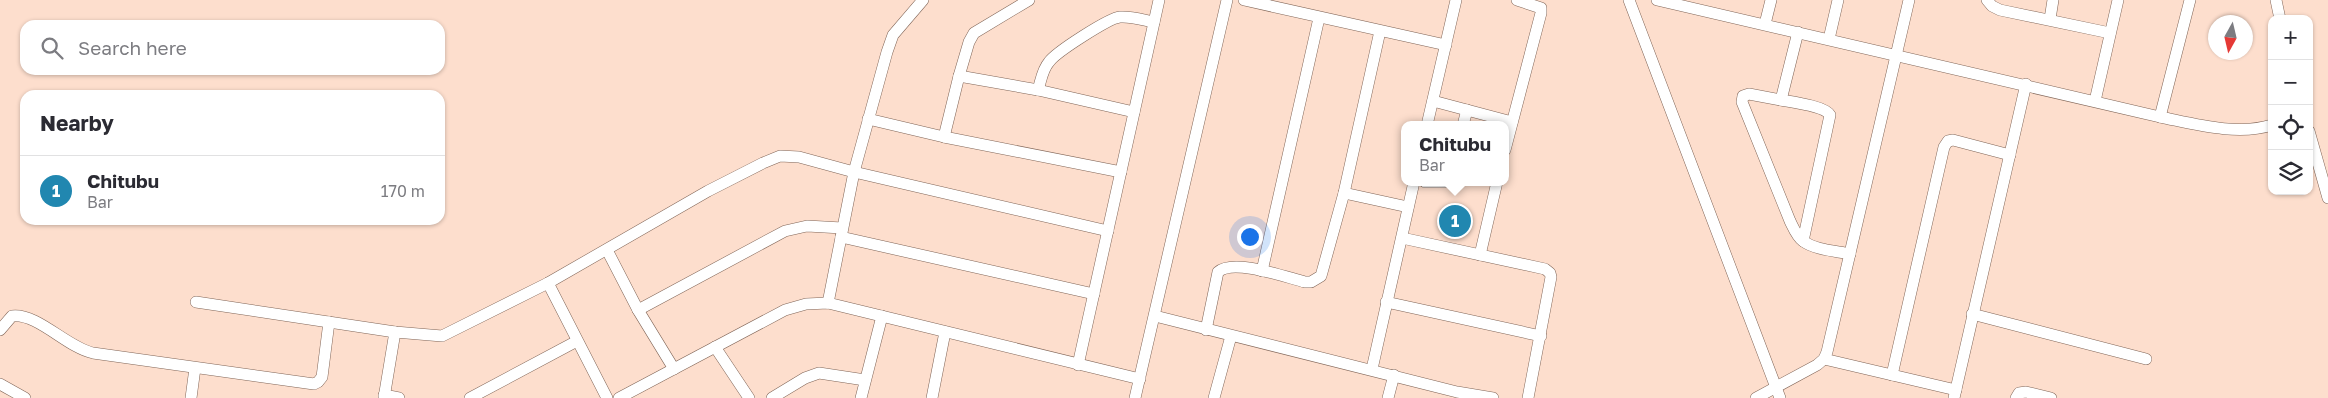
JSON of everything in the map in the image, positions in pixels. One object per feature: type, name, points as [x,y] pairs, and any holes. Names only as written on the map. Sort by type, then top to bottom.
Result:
[{"type":"street","points":[[905,0],[912,11]]},
{"type":"street","points":[[828,303],[854,172],[893,35],[923,0]]},
{"type":"street","points":[[944,137],[959,76],[969,42],[974,33],[1029,0]]},
{"type":"street","points":[[1078,365],[1159,0]]},
{"type":"street","points":[[1136,398],[1227,0]]},
{"type":"street","points":[[1244,0],[1446,45]]},
{"type":"street","points":[[1429,121],[1456,0]]},
{"type":"street","points":[[1509,134],[1541,13],[1541,8],[1517,0]]},
{"type":"street","points":[[1629,0],[1778,393]]},
{"type":"street","points":[[1657,0],[2026,84],[2160,117],[2221,129],[2268,126]]},
{"type":"street","points":[[1765,24],[1771,0]]},
{"type":"street","points":[[1829,39],[1838,0]]},
{"type":"street","points":[[1756,398],[1778,393],[1824,359],[1909,0]]},
{"type":"street","points":[[1987,0],[1992,6],[2000,10],[2110,33]]},
{"type":"street","points":[[2050,19],[2054,0]]},
{"type":"street","points":[[2095,101],[2118,0]]},
{"type":"street","points":[[2160,117],[2190,0]]},
{"type":"street","points":[[2276,0],[2279,15]]},
{"type":"street","points":[[1038,90],[1043,70],[1054,56],[1107,22],[1117,17],[1154,22]]},
{"type":"street","points":[[1262,270],[1319,18]]},
{"type":"street","points":[[1206,330],[1218,272],[1223,267],[1235,266],[1262,270],[1305,282],[1311,282],[1321,276],[1344,193],[1380,31]]},
{"type":"street","points":[[1781,100],[1798,32]]},
{"type":"street","points":[[959,76],[1038,90],[1134,112]]},
{"type":"street","points":[[1824,359],[1892,375],[1955,394],[2026,84]]},
{"type":"street","points":[[1803,241],[1830,115],[1822,109],[1746,94],[1742,102],[1790,221],[1803,241],[1850,254]]},
{"type":"street","points":[[1433,101],[1508,121]]},
{"type":"street","points":[[1464,121],[1466,110]]},
{"type":"street","points":[[868,119],[944,137],[1120,172]]},
{"type":"street","points":[[1892,375],[1944,147],[1948,141],[1953,140],[2010,155]]},
{"type":"street","points":[[2313,143],[2326,183],[2328,198]]},
{"type":"street","points":[[196,302],[395,332],[442,336],[548,283],[708,191],[780,156],[799,157],[854,172],[1108,231]]},
{"type":"street","points":[[1372,369],[1413,186]]},
{"type":"street","points":[[1480,255],[1496,186]]},
{"type":"street","points":[[1344,193],[1408,207]]},
{"type":"street","points":[[638,310],[785,231],[807,226],[1094,294]]},
{"type":"street","points":[[1402,238],[1545,269],[1550,273],[1542,336],[1528,398]]},
{"type":"street","points":[[608,250],[638,310],[674,368]]},
{"type":"street","points":[[548,283],[608,398]]},
{"type":"street","points":[[1386,302],[1542,336]]},
{"type":"street","points":[[619,398],[784,310],[806,304],[828,303],[1140,379]]},
{"type":"street","points":[[1972,314],[2146,359]]},
{"type":"street","points":[[0,330],[12,316],[24,316],[84,351],[314,384],[322,377],[329,322]]},
{"type":"street","points":[[861,398],[882,316]]},
{"type":"street","points":[[1155,316],[1230,336],[1372,369],[1456,395],[1494,398]]},
{"type":"street","points":[[395,332],[384,397],[399,398]]},
{"type":"street","points":[[933,398],[945,332]]},
{"type":"street","points":[[1214,398],[1230,336]]},
{"type":"street","points":[[470,398],[577,341]]},
{"type":"street","points":[[715,347],[749,398]]},
{"type":"street","points":[[192,398],[195,368]]},
{"type":"street","points":[[772,398],[805,378],[819,373],[865,380]]},
{"type":"street","points":[[1388,398],[1394,375]]},
{"type":"street","points":[[0,384],[25,398]]},
{"type":"street","points":[[2016,398],[2019,393],[2026,392],[2051,398]]},
{"type":"place","name":"Chitubu","points":[[1455,221]]}]
